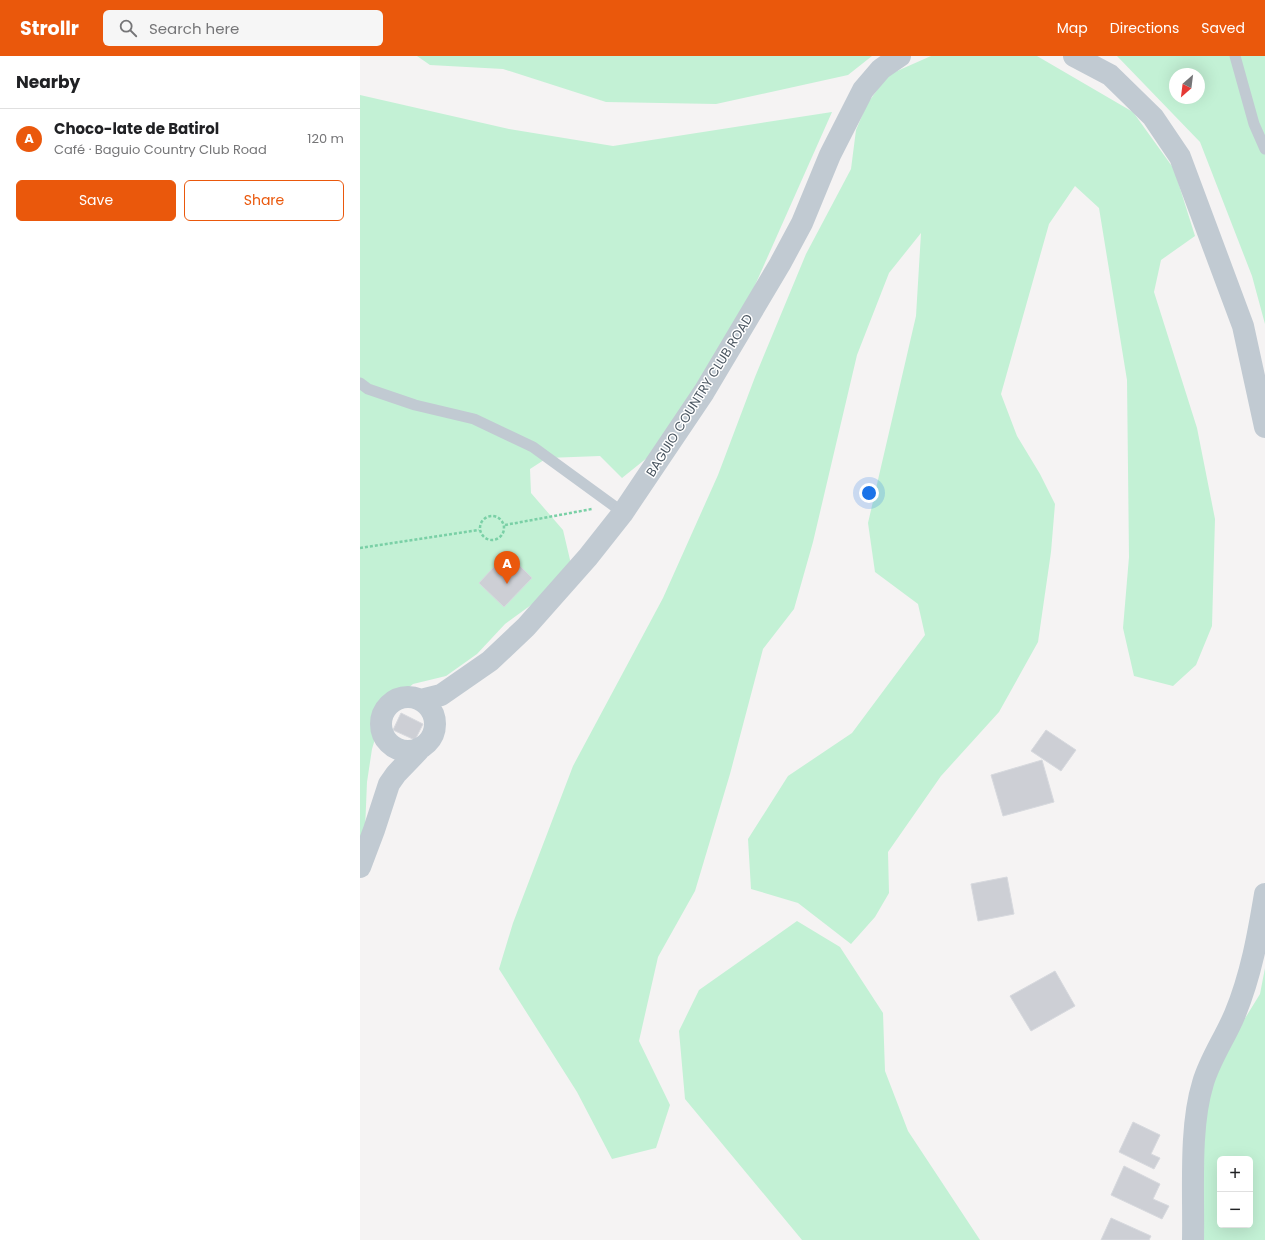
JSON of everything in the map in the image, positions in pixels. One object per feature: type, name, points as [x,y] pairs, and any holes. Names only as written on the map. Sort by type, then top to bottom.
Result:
[{"type":"street","name":"BAGUIO COUNTRY CLUB ROAD","points":[[431,702],[490,661],[526,627],[588,557],[618,510],[704,392],[780,264],[802,223],[830,155],[863,90],[881,69],[900,56]]},
{"type":"street","points":[[1074,56],[1110,75]]},
{"type":"street","points":[[1099,56],[1110,75],[1153,117],[1180,157],[1243,326],[1265,427]]},
{"type":"street","points":[[360,867],[389,784],[396,774],[419,750],[427,744],[435,731],[435,721],[431,702],[406,697],[397,699],[388,705],[383,713],[381,723],[389,784]]},
{"type":"street","points":[[384,737],[398,750],[408,752],[419,750]]},
{"type":"street","points":[[1193,1240],[1195,1118],[1203,1082],[1260,959],[1265,894]]},
{"type":"lane","points":[[1235,56],[1254,124],[1265,149]]},
{"type":"lane","points":[[360,383],[368,389],[415,405],[474,419],[533,447],[618,510]]},
{"type":"path","points":[[505,525],[618,510]]},
{"type":"path","points":[[479,530],[482,520],[489,516],[497,516],[505,525]]},
{"type":"path","points":[[479,530],[485,539],[495,540],[503,535],[505,525]]},
{"type":"path","points":[[360,548],[479,530]]},
{"type":"green space","points":[[417,56],[872,56],[848,75],[716,104],[606,102],[503,69],[430,65]]},
{"type":"green space","points":[[931,56],[1037,56],[1133,112],[1174,169],[1195,236],[1161,260],[1154,292],[1197,428],[1215,519],[1212,626],[1196,665],[1173,686],[1134,676],[1123,628],[1129,557],[1127,380],[1099,208],[1075,186],[1049,224],[1001,394],[1017,436],[1040,474],[1055,504],[1051,552],[1038,642],[999,712],[941,776],[888,852],[889,893],[875,917],[851,944],[798,903],[751,889],[748,839],[788,776],[852,733],[925,635],[918,604],[875,572],[868,523],[916,316],[921,233],[889,273],[857,355],[813,542],[794,609],[763,649],[730,774],[695,891],[658,957],[639,1041],[670,1105],[656,1148],[612,1159],[577,1092],[499,969],[513,923],[573,766],[663,598],[718,475],[755,377],[806,254],[851,169],[856,130],[867,104],[888,75]]},
{"type":"green space","points":[[1117,56],[1265,56],[1265,324],[1252,276],[1200,142]]},
{"type":"green space","points":[[360,95],[509,129],[613,146],[832,112],[752,292],[658,449],[622,478],[600,456],[547,458],[530,469],[531,493],[563,530],[571,564],[538,600],[505,624],[477,654],[446,676],[413,684],[384,709],[372,749],[367,782],[365,830],[360,839]]},
{"type":"green space","points":[[797,921],[840,947],[883,1013],[885,1071],[908,1131],[980,1240],[802,1240],[685,1099],[679,1031],[699,990]]},
{"type":"green space","points":[[1265,968],[1265,1240],[1204,1240],[1201,1143],[1215,1067],[1260,994]]},
{"type":"building","points":[[507,553],[532,578],[504,607],[479,583]]},
{"type":"building","points":[[401,713],[423,724],[415,740],[393,730]]},
{"type":"building","points":[[1046,730],[1076,750],[1061,771],[1031,751]]},
{"type":"building","points":[[1042,760],[1054,802],[1003,816],[991,775]]},
{"type":"building","points":[[1007,877],[1014,914],[978,921],[971,884]]},
{"type":"building","points":[[1055,971],[1075,1006],[1031,1031],[1010,996]]},
{"type":"building","points":[[1133,1122],[1160,1135],[1151,1154],[1160,1158],[1154,1169],[1119,1152]]},
{"type":"building","points":[[1124,1166],[1160,1184],[1153,1199],[1169,1206],[1162,1219],[1111,1195]]},
{"type":"building","points":[[1111,1218],[1151,1236],[1149,1240],[1101,1240]]},
{"type":"place","name":"Choco-late de Batirol","points":[[507,584]]}]
